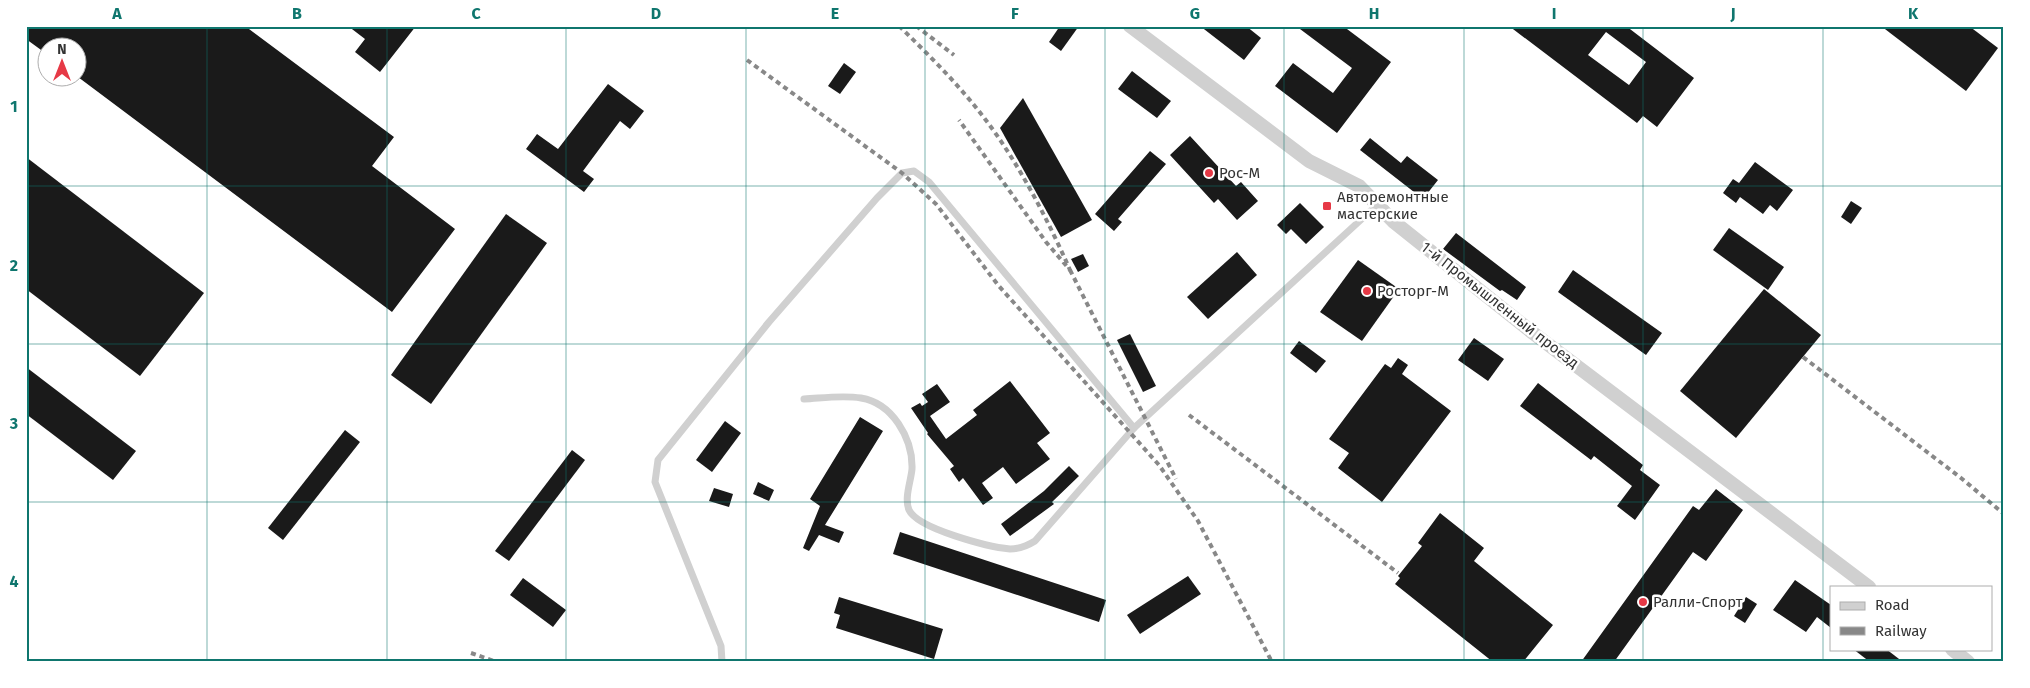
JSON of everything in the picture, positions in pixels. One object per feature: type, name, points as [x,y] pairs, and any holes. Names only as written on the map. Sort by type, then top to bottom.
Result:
[{"type":"street","name":"1-й Промышленный проезд","points":[[1130,26],[1309,161],[1350,180],[1379,204],[1394,222],[1533,333],[1868,586]]},
{"type":"street","points":[[1953,650],[1968,662]]},
{"type":"lane","points":[[722,662],[721,646],[655,482],[658,460],[768,322],[877,198],[902,173],[914,171],[929,182],[1134,428]]},
{"type":"lane","points":[[804,399],[845,396],[863,398],[879,405],[900,425],[911,450],[912,468],[907,503],[913,516],[957,536],[1011,549],[1024,548],[1035,541],[1134,428],[1379,204]]},
{"type":"building","points":[[26,26],[245,26],[394,137],[372,166],[455,229],[392,312],[88,84],[88,38],[38,38],[38,48],[26,39]]},
{"type":"building","points":[[348,26],[416,26],[380,72],[355,52],[365,39]]},
{"type":"building","points":[[1060,26],[1079,26],[1061,51],[1049,42]]},
{"type":"building","points":[[1200,26],[1246,26],[1261,38],[1244,60]]},
{"type":"building","points":[[1296,26],[1343,26],[1391,62],[1337,133],[1275,86],[1293,63],[1333,93],[1352,68]]},
{"type":"building","points":[[1509,26],[1626,26],[1694,78],[1657,127],[1643,116],[1637,123]],"holes":[[[1606,32],[1646,62],[1629,85],[1588,55]]]},
{"type":"building","points":[[1881,26],[1969,26],[1998,48],[1966,91]]},
{"type":"building","points":[[844,63],[856,72],[840,94],[828,86]]},
{"type":"building","points":[[1132,71],[1171,101],[1157,118],[1118,89]]},
{"type":"building","points":[[608,84],[644,111],[630,129],[620,121],[583,171],[594,179],[584,192],[526,149],[537,134],[558,149]]},
{"type":"building","points":[[1023,98],[1092,220],[1061,237],[1000,128]]},
{"type":"building","points":[[1190,136],[1236,186],[1241,182],[1258,201],[1237,220],[1218,199],[1214,203],[1170,155]]},
{"type":"building","points":[[1370,138],[1401,163],[1407,156],[1438,180],[1423,199],[1360,150]]},
{"type":"building","points":[[1150,151],[1166,164],[1118,219],[1122,222],[1114,231],[1095,214]]},
{"type":"building","points":[[26,157],[204,293],[140,376],[26,289]]},
{"type":"building","points":[[1755,162],[1793,190],[1777,211],[1770,205],[1763,214],[1740,197],[1736,203],[1723,193],[1733,179],[1739,183]]},
{"type":"building","points":[[1851,201],[1862,208],[1851,224],[1841,217]]},
{"type":"building","points":[[1300,203],[1324,227],[1306,244],[1291,229],[1286,234],[1277,225]]},
{"type":"building","points":[[506,214],[547,243],[431,404],[391,375]]},
{"type":"building","points":[[1729,228],[1784,267],[1768,290],[1713,250]]},
{"type":"building","points":[[1456,233],[1526,287],[1517,300],[1502,290],[1500,291],[1443,249]]},
{"type":"building","points":[[1237,252],[1257,275],[1208,319],[1187,297]]},
{"type":"building","points":[[1083,254],[1089,266],[1078,272],[1071,259]]},
{"type":"building","points":[[1358,260],[1399,289],[1362,341],[1320,312]]},
{"type":"building","points":[[1573,270],[1662,333],[1646,355],[1558,292]]},
{"type":"building","points":[[1764,289],[1821,335],[1736,438],[1680,391]]},
{"type":"building","points":[[1130,334],[1156,386],[1143,392],[1117,340]]},
{"type":"building","points":[[1474,338],[1504,359],[1488,381],[1458,360]]},
{"type":"building","points":[[1299,341],[1326,361],[1316,373],[1290,353]]},
{"type":"building","points":[[1398,358],[1408,365],[1402,374],[1451,411],[1382,502],[1338,468],[1349,453],[1329,439],[1385,364],[1391,368]]},
{"type":"building","points":[[26,367],[136,451],[113,480],[26,414]]},
{"type":"building","points":[[1010,381],[1050,433],[1037,443],[1050,459],[1016,484],[1003,467],[982,483],[993,498],[983,505],[963,478],[959,482],[950,469],[954,466],[927,434],[911,408],[920,403],[922,406],[928,402],[922,394],[937,384],[950,402],[930,416],[946,439],[977,415],[973,410]]},
{"type":"building","points":[[1538,383],[1643,465],[1640,470],[1660,485],[1635,520],[1617,506],[1632,486],[1594,456],[1591,460],[1520,406]]},
{"type":"building","points":[[860,417],[883,431],[825,525],[844,532],[839,543],[819,535],[809,551],[803,548],[820,506],[810,499]]},
{"type":"building","points":[[725,421],[741,433],[712,472],[696,460]]},
{"type":"building","points":[[345,430],[360,442],[283,540],[268,528]]},
{"type":"building","points":[[572,450],[585,460],[509,561],[495,551]]},
{"type":"building","points":[[1069,466],[1079,476],[1052,502],[1054,504],[1010,536],[1001,524],[1044,491]]},
{"type":"building","points":[[758,482],[774,490],[769,501],[753,494]]},
{"type":"building","points":[[714,488],[733,494],[729,507],[709,501]]},
{"type":"building","points":[[1716,489],[1743,510],[1706,561],[1693,552],[1614,662],[1581,662],[1693,506],[1699,510]]},
{"type":"building","points":[[1440,513],[1484,548],[1474,561],[1553,625],[1523,662],[1493,662],[1395,584],[1400,578],[1398,576],[1422,546],[1418,543]]},
{"type":"building","points":[[900,532],[1106,600],[1099,622],[893,554]]},
{"type":"building","points":[[1188,576],[1201,594],[1140,634],[1127,615]]},
{"type":"building","points":[[523,578],[566,610],[553,627],[510,595]]},
{"type":"building","points":[[1795,580],[1830,604],[1830,627],[1817,617],[1806,632],[1773,610]]},
{"type":"building","points":[[839,597],[943,629],[934,659],[836,628],[840,615],[834,613]]},
{"type":"building","points":[[1746,597],[1757,604],[1745,623],[1734,616]]},
{"type":"building","points":[[1854,650],[1887,650],[1903,662],[1870,662]]},
{"type":"railway","points":[[899,26],[955,83],[997,136],[1032,192],[1070,270],[1046,242],[959,120]]},
{"type":"railway","points":[[916,26],[954,55]]},
{"type":"railway","points":[[747,60],[902,173],[936,204],[998,285],[1159,465],[1198,521],[1272,662]]},
{"type":"railway","points":[[1070,270],[1176,479]]},
{"type":"railway","points":[[1803,357],[1961,478],[2004,514]]},
{"type":"railway","points":[[1189,415],[1398,573]]},
{"type":"railway","points":[[471,653],[497,662]]},
{"type":"place","name":"Рос-М","points":[[1209,173]]},
{"type":"place","name":"Авторемонтные мастерские","points":[[1327,206]]},
{"type":"place","name":"Росторг-М","points":[[1367,291]]},
{"type":"place","name":"Ралли-Спорт","points":[[1643,602]]}]
